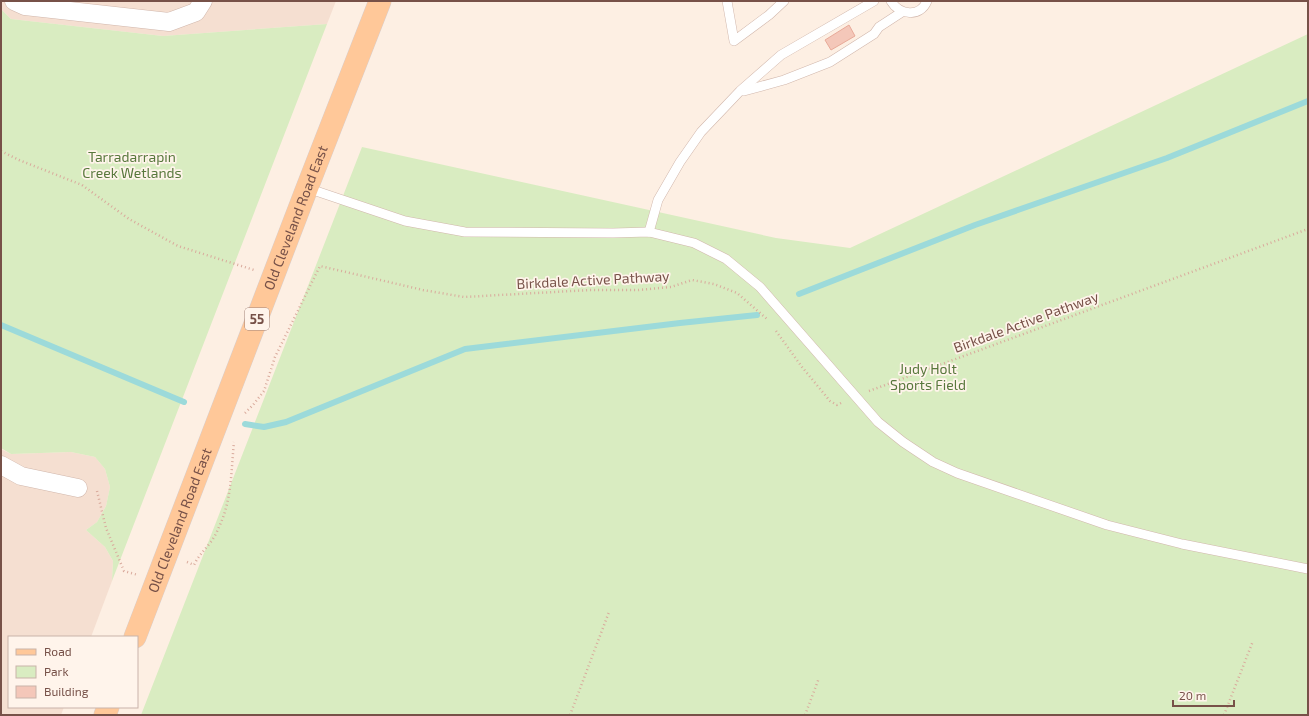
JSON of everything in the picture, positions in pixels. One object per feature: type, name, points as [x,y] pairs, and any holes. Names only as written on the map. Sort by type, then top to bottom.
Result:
[{"type":"main road","name":"Old Cleveland Road East","points":[[135,636],[380,1]]},
{"type":"street","points":[[14,1],[24,6],[168,22],[196,12],[203,1]]},
{"type":"street","points":[[1,465],[21,476],[78,488]]},
{"type":"lane","points":[[727,1],[734,41],[769,15],[784,1]]},
{"type":"lane","points":[[649,232],[658,200],[680,162],[700,132],[740,92],[781,55],[874,1]]},
{"type":"lane","points":[[891,1],[897,9],[902,12],[912,13],[922,8],[927,1]]},
{"type":"lane","points":[[740,92],[784,80],[830,62],[874,34],[879,27],[902,12]]},
{"type":"lane","points":[[307,188],[404,221],[465,232],[649,232],[694,243],[726,259],[760,287],[856,395],[878,422],[932,462],[958,473],[1107,525],[1182,544],[1308,569]]},
{"type":"path","points":[[1,151],[19,160],[82,185],[129,219],[178,246],[274,276]]},
{"type":"path","name":"Birkdale Active Pathway","points":[[776,330],[802,367],[830,401],[837,405],[856,395],[1308,229]]},
{"type":"path","name":"Birkdale Active Pathway","points":[[244,414],[264,391],[275,357],[320,266],[423,290],[464,297],[590,290],[638,290],[671,287],[692,280],[714,284],[737,293],[772,324]]},
{"type":"path","points":[[194,565],[198,556],[211,542],[220,525],[229,498],[234,441]]},
{"type":"path","points":[[570,715],[609,612]]},
{"type":"path","points":[[1224,715],[1252,641]]},
{"type":"path","points":[[805,715],[819,678]]},
{"type":"shaded area","points":[[1,1],[336,1],[327,24],[163,36],[11,19],[1,9]]},
{"type":"shaded area","points":[[1,449],[11,454],[71,452],[95,457],[105,469],[110,487],[106,506],[97,522],[86,530],[105,547],[113,561],[112,581],[91,636],[8,636],[8,708],[64,708],[61,715],[1,715]]},
{"type":"green space","name":"Tarradarrapin Creek Wetlands","points":[[1,9],[11,19],[163,36],[327,24],[112,581],[113,561],[105,547],[86,530],[97,522],[106,506],[110,487],[105,469],[95,457],[71,452],[11,454],[1,448]]},
{"type":"green space","name":"Judy Holt Sports Field","points":[[1308,34],[1308,715],[141,715],[362,147],[776,238],[850,248]]},
{"type":"building","points":[[849,25],[855,36],[831,50],[825,40]]},
{"type":"waterway","points":[[799,294],[975,225],[1167,158],[1308,101]]},
{"type":"waterway","points":[[245,424],[264,427],[286,422],[465,349],[757,315]]},
{"type":"waterway","points":[[1,325],[184,402]]}]
